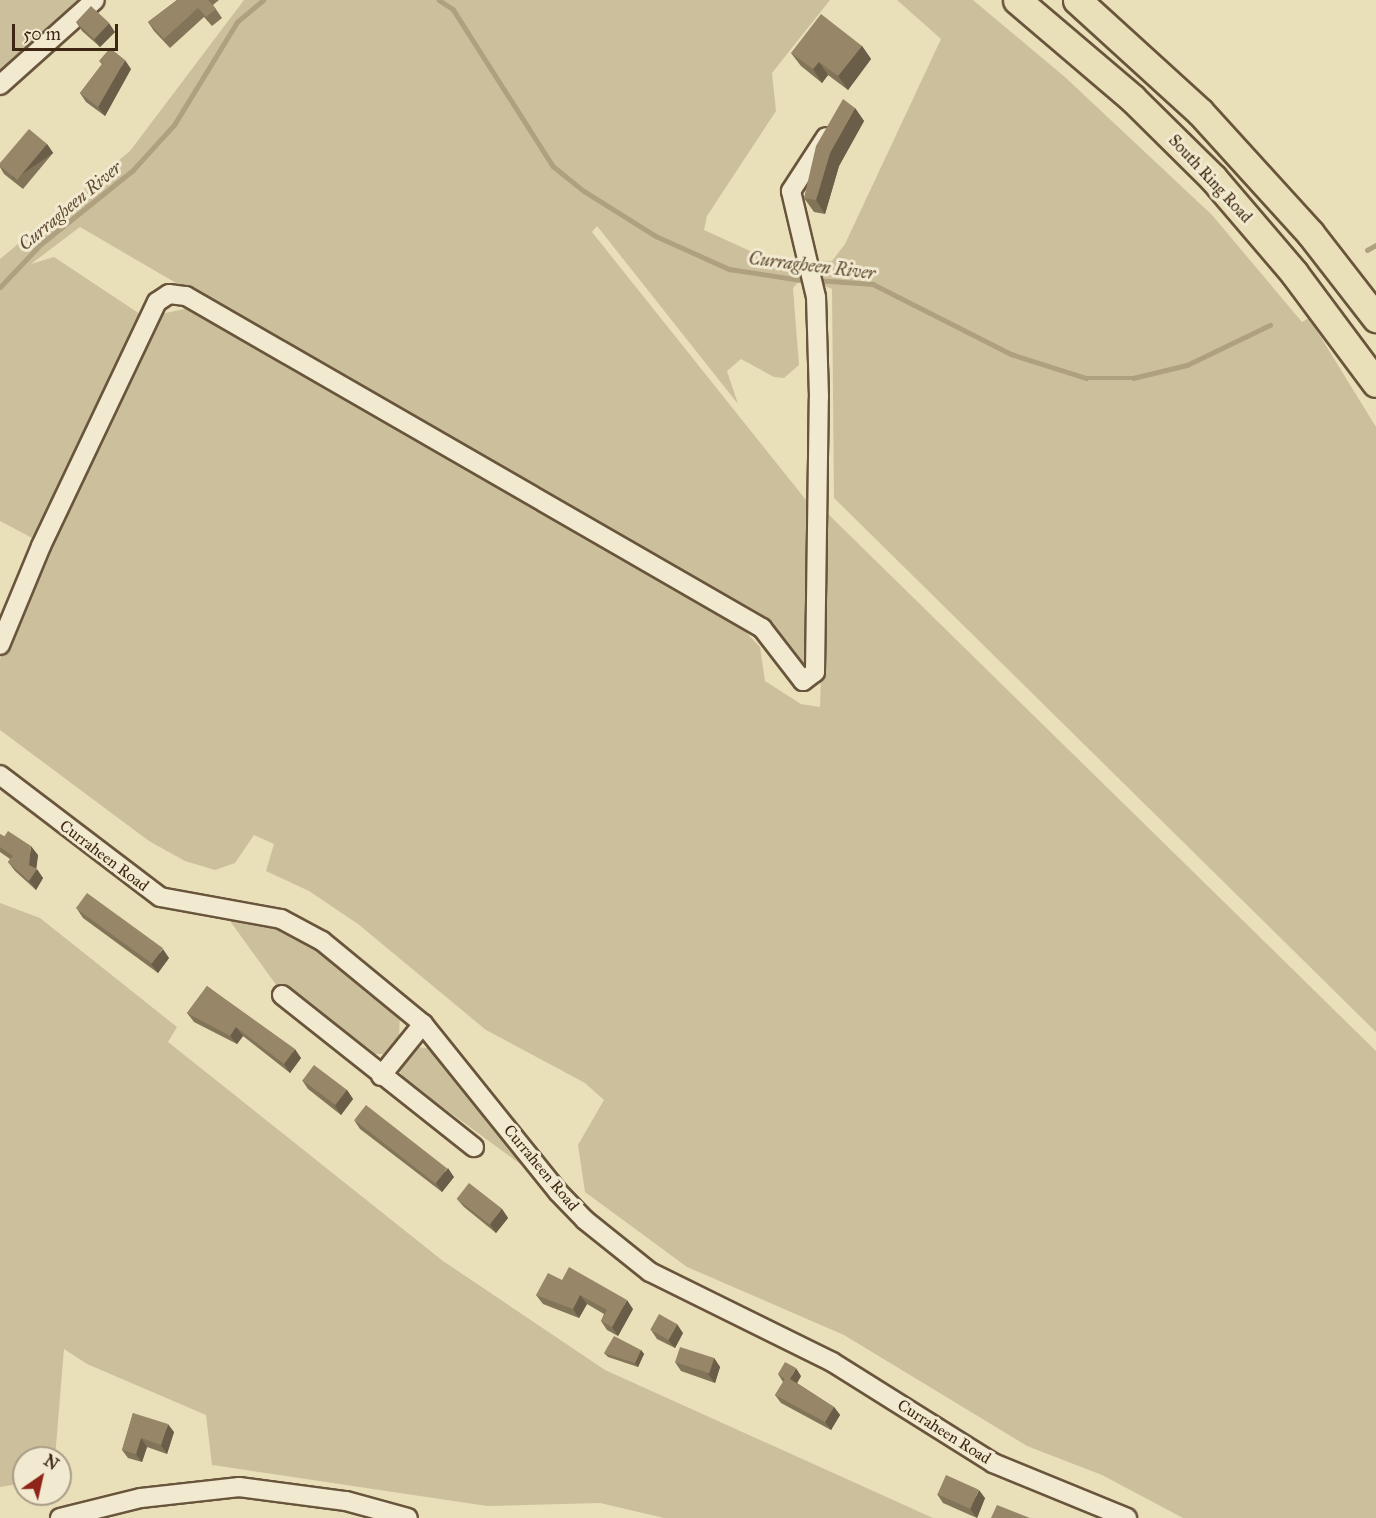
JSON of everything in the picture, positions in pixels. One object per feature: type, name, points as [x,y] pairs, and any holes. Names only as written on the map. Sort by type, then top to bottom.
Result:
[{"type":"highway","name":"South Ring Road","points":[[1017,0],[1132,98],[1213,178],[1294,273],[1376,383]]},
{"type":"highway","points":[[1077,0],[1208,120],[1310,233],[1376,318]]},
{"type":"street","points":[[0,86],[95,0]]},
{"type":"street","points":[[0,645],[41,546],[157,302],[169,294],[186,296],[762,628],[803,681],[815,672],[816,297],[791,191],[836,122]]},
{"type":"street","name":"Curraheen Road","points":[[0,775],[140,885],[182,904],[241,911],[301,927],[423,1024],[565,1199],[650,1272],[832,1362],[993,1463],[1127,1518]]},
{"type":"street","points":[[282,995],[474,1148]]},
{"type":"street","points":[[381,1076],[423,1024]]},
{"type":"street","points":[[60,1518],[141,1498],[239,1487],[346,1501],[408,1518]]},
{"type":"shaded area","points":[[0,0],[82,0],[0,73]]},
{"type":"shaded area","points":[[244,0],[830,0],[772,73],[776,111],[707,216],[704,230],[759,255],[795,260],[832,261],[845,244],[941,39],[897,0],[973,0],[1066,78],[1212,215],[1302,322],[1309,318],[1376,427],[1376,1032],[834,498],[832,289],[803,277],[793,288],[799,365],[784,378],[774,377],[741,359],[727,371],[738,404],[597,226],[592,232],[810,505],[806,668],[798,668],[766,627],[80,227],[31,264],[54,257],[140,314],[36,540],[0,521],[0,259],[130,151]]},
{"type":"shaded area","points":[[189,308],[740,626],[760,647],[765,681],[801,704],[820,707],[826,512],[1376,1051],[1376,1518],[1183,1518],[1102,1475],[1027,1446],[844,1335],[687,1267],[585,1192],[578,1145],[604,1100],[585,1083],[486,1030],[358,924],[309,891],[266,871],[274,844],[254,835],[235,863],[215,870],[185,861],[149,841],[0,730],[0,659],[161,314]]},
{"type":"shaded area","points":[[0,903],[40,918],[177,1027],[168,1042],[443,1261],[605,1370],[933,1518],[664,1518],[600,1503],[487,1506],[212,1465],[206,1415],[87,1364],[64,1349],[56,1446],[12,1446],[12,1485],[0,1487]]},
{"type":"shaded area","points":[[240,917],[310,940],[400,1012],[399,1040],[384,1054],[367,1054],[297,1001],[288,985],[277,986],[230,921]]},
{"type":"shaded area","points":[[415,1047],[438,1049],[534,1174],[404,1079],[399,1070]]},
{"type":"building","points":[[177,0],[208,0],[216,9],[206,17],[198,8],[164,39],[148,22]]},
{"type":"building","points":[[91,6],[109,23],[94,39],[76,22]]},
{"type":"building","points":[[821,14],[862,46],[838,76],[819,62],[813,69],[791,53]]},
{"type":"building","points":[[110,48],[125,60],[98,107],[80,93],[103,63],[99,61]]},
{"type":"building","points":[[843,99],[855,108],[830,153],[816,200],[804,198],[816,146]]},
{"type":"building","points":[[29,129],[47,144],[17,180],[0,166],[0,163]]},
{"type":"building","points":[[8,831],[31,846],[29,865],[37,869],[29,881],[8,862],[13,856],[0,847],[0,834],[4,837]]},
{"type":"building","points":[[87,893],[163,948],[152,964],[76,908]]},
{"type":"building","points":[[207,986],[295,1049],[284,1064],[236,1027],[230,1036],[187,1013]]},
{"type":"building","points":[[314,1065],[347,1090],[335,1105],[303,1080]]},
{"type":"building","points":[[366,1105],[447,1168],[435,1183],[354,1120]]},
{"type":"building","points":[[469,1183],[502,1209],[490,1225],[457,1199]]},
{"type":"building","points":[[569,1267],[627,1300],[612,1327],[601,1321],[607,1310],[580,1295],[573,1309],[536,1295],[548,1273],[562,1280]]},
{"type":"building","points":[[659,1314],[677,1324],[669,1340],[650,1330]]},
{"type":"building","points":[[614,1336],[641,1350],[635,1363],[604,1353]]},
{"type":"building","points":[[680,1347],[714,1358],[709,1373],[675,1362]]},
{"type":"building","points":[[785,1362],[796,1368],[790,1379],[834,1407],[825,1422],[775,1395],[785,1379],[778,1374]]},
{"type":"building","points":[[133,1413],[168,1424],[161,1445],[141,1438],[136,1454],[122,1450]]},
{"type":"building","points":[[946,1475],[979,1490],[970,1509],[937,1494]]},
{"type":"building","points":[[997,1505],[1030,1518],[991,1518]]},
{"type":"waterway","name":"Curragheen River","points":[[0,287],[41,244],[133,170],[174,125],[237,22],[263,0]]},
{"type":"waterway","name":"Curragheen River","points":[[439,0],[453,9],[553,166],[584,191],[656,236],[729,269],[807,281]]},
{"type":"waterway","name":"Curragheen River","points":[[1367,250],[1376,245]]},
{"type":"waterway","name":"Curragheen River","points":[[815,280],[873,284],[1011,354],[1086,378],[1133,378],[1187,365],[1270,325]]}]
